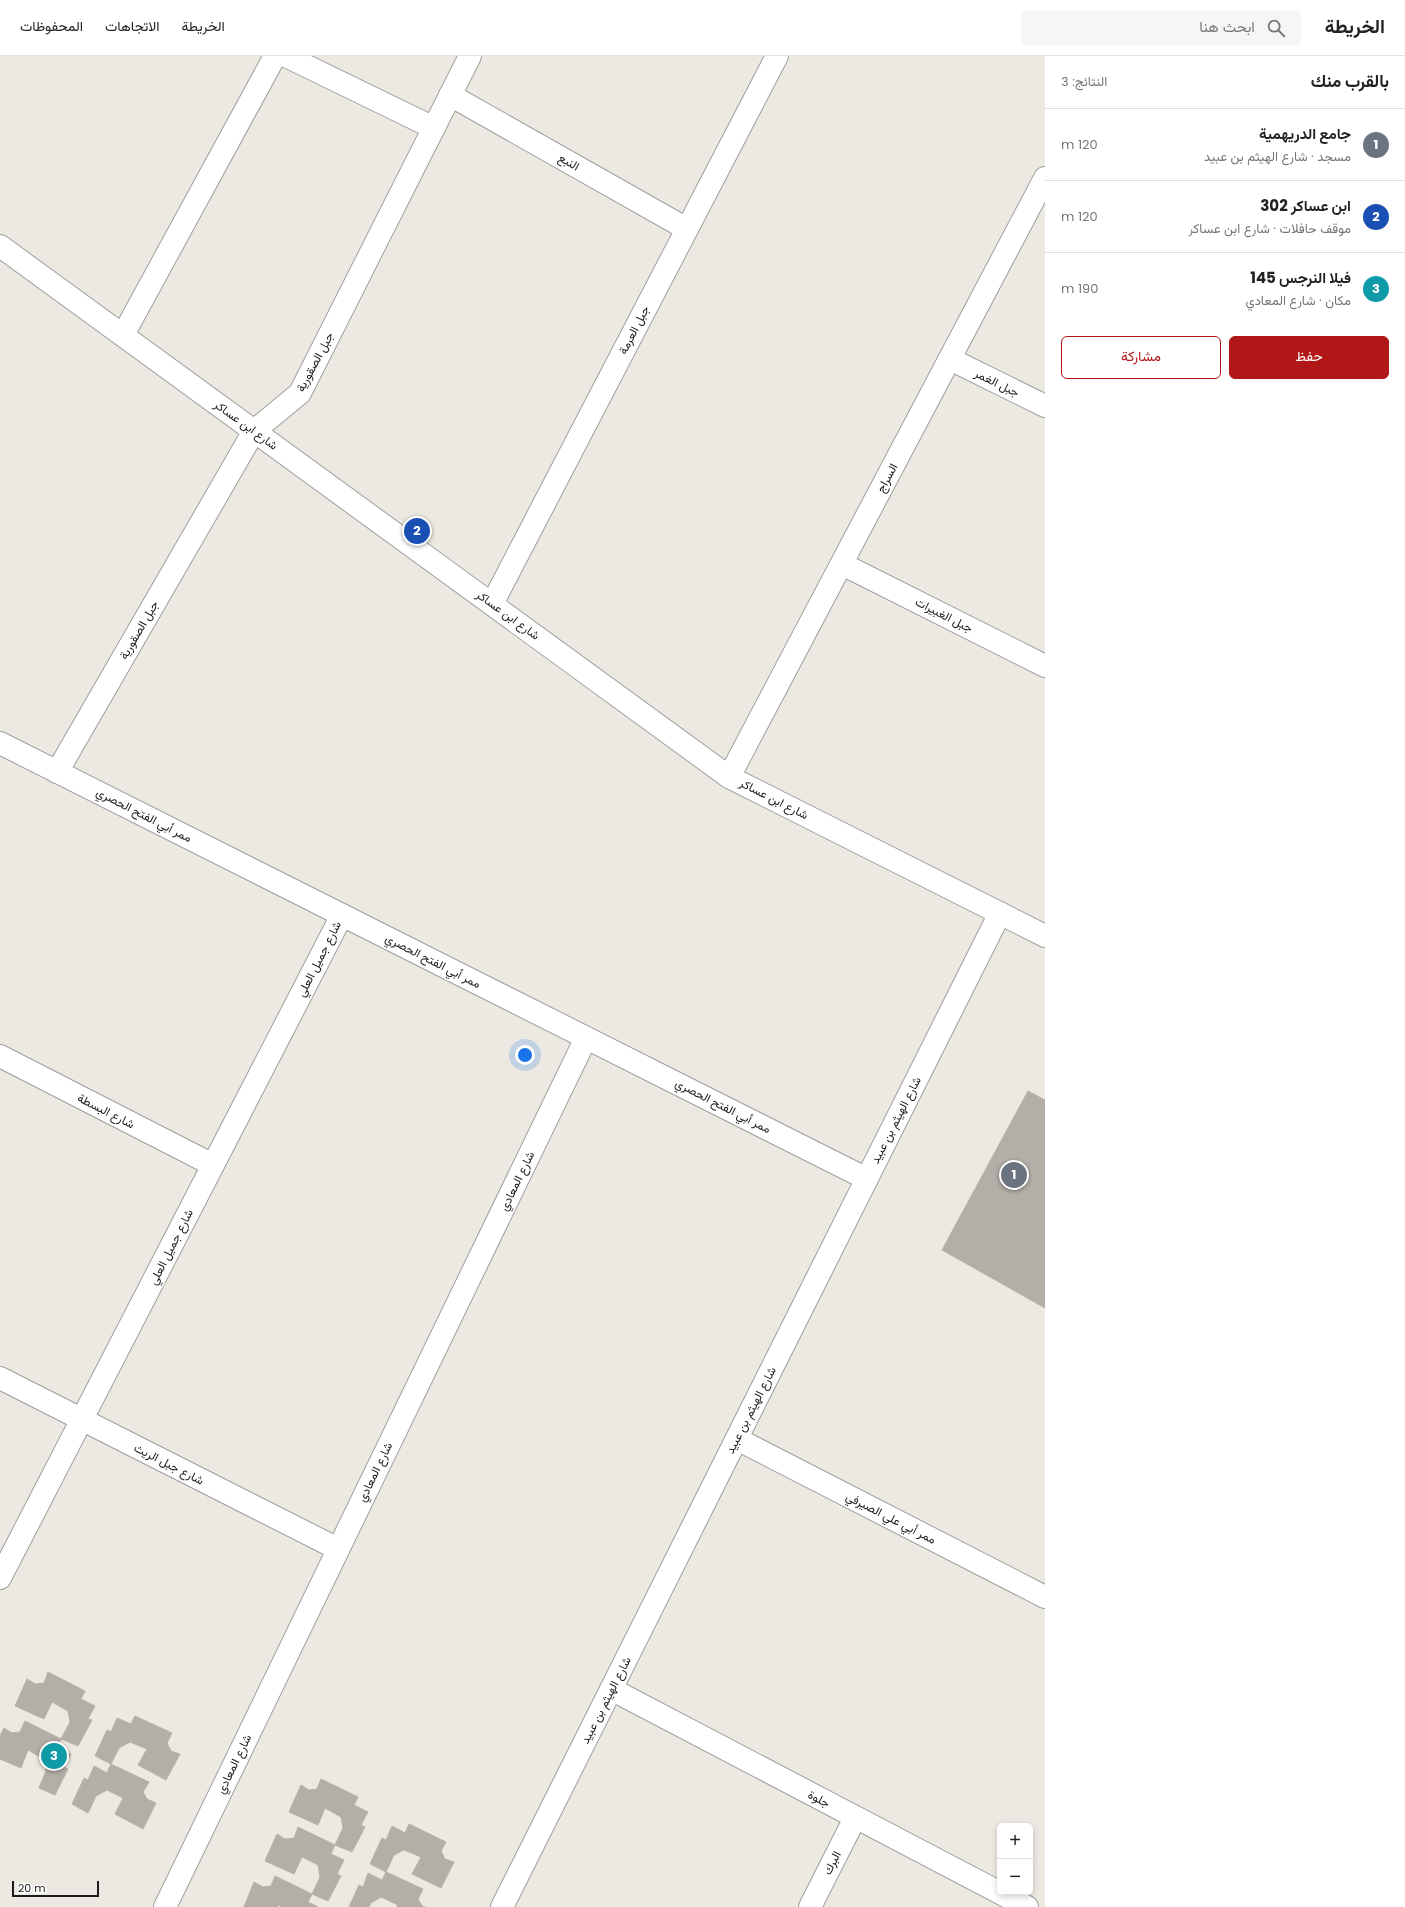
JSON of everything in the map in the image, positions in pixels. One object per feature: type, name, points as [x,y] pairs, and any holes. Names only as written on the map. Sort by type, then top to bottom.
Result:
[{"type":"street","points":[[123,335],[275,56]]},
{"type":"street","points":[[286,56],[434,128]]},
{"type":"street","name":"جبل الصقورية","points":[[57,772],[254,431],[300,393],[470,56]]},
{"type":"street","name":"جبل العرمة","points":[[492,604],[777,56]]},
{"type":"street","name":"النبع","points":[[450,95],[687,229]]},
{"type":"street","name":"السراج","points":[[729,777],[1045,178]]},
{"type":"street","name":"شارع ابن عساكر","points":[[0,246],[729,777],[1045,936]]},
{"type":"street","name":"جبل الغمر","points":[[950,359],[1045,406]]},
{"type":"street","name":"جبل الغبيرات","points":[[842,564],[1045,666]]},
{"type":"street","name":"ممر أبي الفتح الحصري","points":[[0,743],[867,1179]]},
{"type":"street","name":"شارع الهيثم بن عبيد","points":[[502,1907],[1000,913]]},
{"type":"street","name":"شارع جميل العلي","points":[[0,1578],[342,915]]},
{"type":"street","name":"شارع المعادي","points":[[165,1907],[586,1038]]},
{"type":"street","name":"شارع البسطة","points":[[0,1056],[213,1165]]},
{"type":"street","name":"شارع جبل الريث","points":[[0,1378],[338,1549]]},
{"type":"street","name":"ممر أبي علي الصيرفي","points":[[736,1439],[1045,1596]]},
{"type":"street","name":"جلوة","points":[[611,1689],[1027,1907]]},
{"type":"street","name":"البرك","points":[[810,1907],[855,1818]]},
{"type":"building","points":[[1028,1091],[1045,1100],[1045,1308],[942,1250]]},
{"type":"building","points":[[48,1672],[85,1691],[81,1699],[95,1706],[88,1719],[92,1720],[78,1746],[61,1739],[70,1722],[68,1711],[52,1702],[44,1719],[15,1706],[27,1679],[35,1684],[44,1683]]},
{"type":"building","points":[[135,1716],[172,1733],[167,1743],[171,1751],[180,1754],[166,1780],[138,1765],[147,1749],[130,1742],[119,1748],[111,1764],[95,1756],[107,1730],[111,1732],[117,1718],[131,1724]]},
{"type":"building","points":[[25,1721],[61,1739],[57,1748],[71,1754],[64,1767],[68,1769],[55,1795],[39,1788],[46,1771],[44,1759],[28,1750],[21,1768],[0,1759],[0,1736],[4,1728],[12,1733],[20,1732]]},
{"type":"building","points":[[111,1764],[149,1782],[143,1792],[147,1799],[156,1803],[143,1829],[115,1814],[123,1798],[107,1790],[96,1796],[88,1813],[72,1804],[84,1778],[88,1780],[94,1766],[107,1773]]},
{"type":"building","points":[[321,1779],[358,1797],[354,1805],[368,1812],[361,1825],[365,1827],[352,1852],[335,1845],[343,1828],[341,1817],[325,1808],[318,1825],[289,1812],[301,1785],[309,1790],[317,1789]]},
{"type":"building","points":[[409,1824],[446,1842],[441,1851],[445,1859],[454,1862],[441,1888],[412,1874],[421,1857],[404,1850],[394,1855],[386,1872],[370,1864],[382,1838],[386,1840],[392,1826],[405,1833]]},
{"type":"building","points":[[298,1827],[335,1845],[331,1854],[344,1860],[337,1874],[341,1876],[328,1901],[312,1894],[320,1877],[318,1865],[302,1857],[294,1874],[265,1861],[277,1834],[285,1839],[294,1838]]},
{"type":"building","points":[[386,1872],[423,1889],[418,1899],[422,1906],[425,1907],[397,1907],[398,1905],[381,1897],[371,1903],[369,1907],[349,1907],[359,1885],[363,1887],[368,1873],[382,1880]]},
{"type":"building","points":[[275,1876],[312,1894],[308,1902],[318,1907],[282,1907],[279,1905],[278,1907],[244,1907],[254,1882],[263,1887],[271,1886]]},
{"type":"place","name":"ابن عساكر 302","points":[[417,531]]},
{"type":"place","name":"جامع الدريهمية","points":[[1014,1175]]},
{"type":"place","name":"فيلا النرجس 145","points":[[54,1756]]}]
